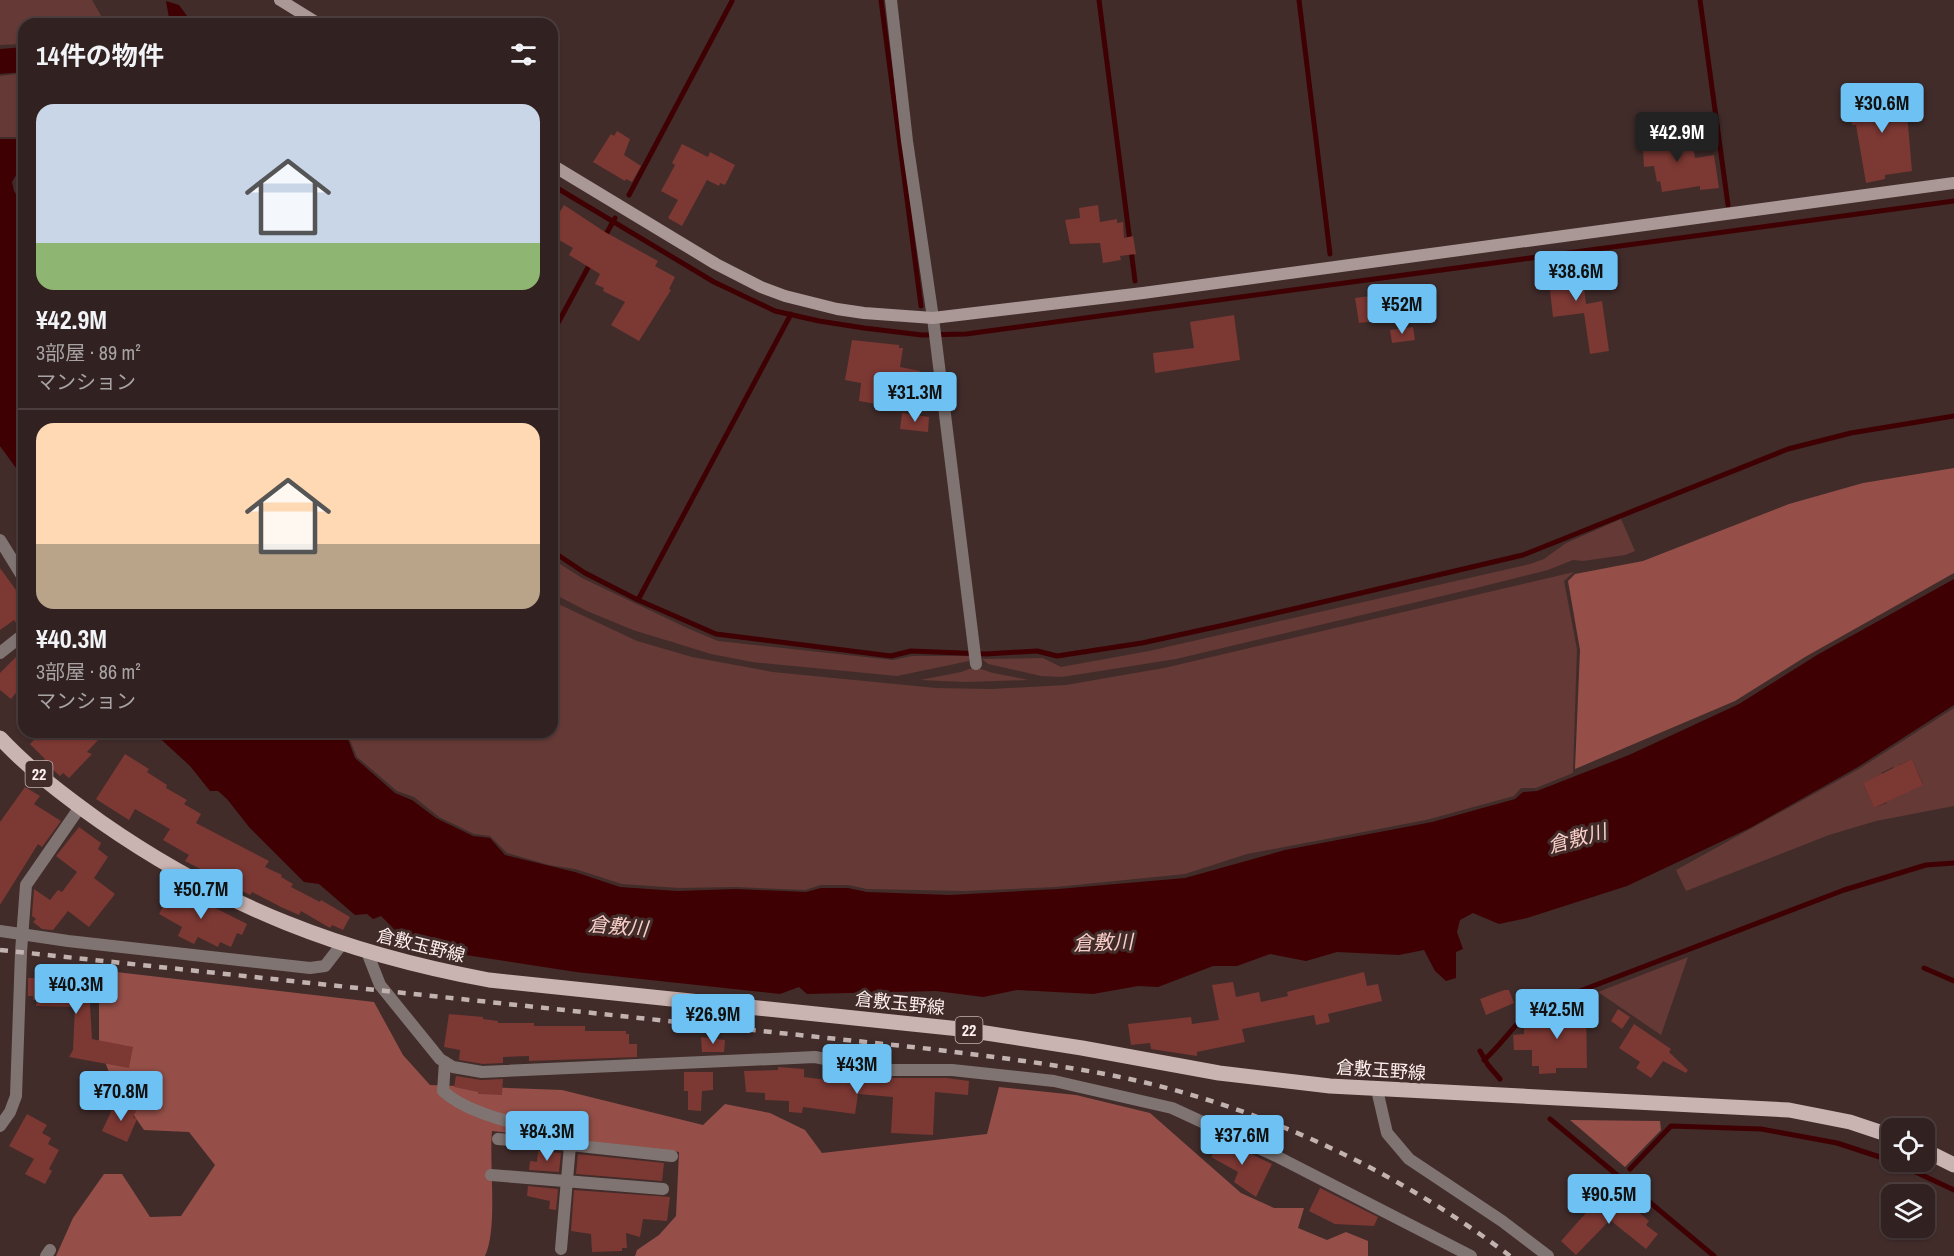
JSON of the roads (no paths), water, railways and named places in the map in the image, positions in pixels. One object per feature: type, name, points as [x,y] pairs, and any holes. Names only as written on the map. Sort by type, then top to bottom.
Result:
[{"type":"main road","name":"倉敷玉野線","points":[[0,738],[80,807],[175,870],[256,911],[342,944],[441,971],[489,981],[960,1029],[1219,1073],[1377,1090],[1703,1104],[1789,1110],[1850,1122],[1881,1132]]},
{"type":"main road","points":[[1935,1156],[1954,1165]]},
{"type":"street","points":[[280,0],[310,18]]},
{"type":"street","points":[[891,0],[907,141],[935,330],[976,657]]},
{"type":"street","points":[[558,169],[716,264],[761,286],[785,296],[935,330],[1143,293],[1954,183]]},
{"type":"street","points":[[0,540],[18,569]]},
{"type":"street","points":[[0,653],[18,639]]},
{"type":"street","points":[[0,1126],[10,1112],[16,1096],[26,885],[80,807]]},
{"type":"street","points":[[0,931],[68,941],[310,968],[325,966],[342,944]]},
{"type":"street","points":[[367,952],[380,985],[445,1062],[453,1067],[482,1072],[815,1058],[882,1070],[952,1070],[1054,1081],[1172,1108],[1276,1156],[1471,1256]]},
{"type":"street","points":[[445,1062],[443,1091],[454,1101],[570,1140],[561,1249]]},
{"type":"street","points":[[1377,1090],[1387,1133],[1409,1159],[1502,1221],[1548,1256]]},
{"type":"street","points":[[498,1138],[672,1156]]},
{"type":"street","points":[[491,1175],[663,1189]]},
{"type":"water","points":[[166,1],[179,5],[189,18],[169,18]]},
{"type":"water","points":[[18,48],[18,72],[0,74],[0,49]]},
{"type":"water","points":[[0,139],[16,139],[18,172],[12,182],[18,197],[18,471],[0,446]]},
{"type":"water","name":"倉敷川","points":[[1954,579],[1954,705],[1858,767],[1750,828],[1627,886],[1527,918],[1499,924],[1473,913],[1460,920],[1457,932],[1463,949],[1456,952],[1456,978],[1446,981],[1435,971],[1424,950],[1399,955],[1337,952],[1306,961],[1270,954],[1237,966],[1213,966],[1158,987],[1138,986],[1093,994],[1017,990],[983,997],[936,991],[807,994],[799,987],[780,994],[576,972],[459,954],[426,946],[395,930],[381,916],[373,919],[367,914],[355,915],[319,884],[304,882],[249,827],[227,799],[218,791],[210,791],[190,766],[160,738],[347,738],[355,758],[395,793],[412,800],[436,818],[473,836],[490,838],[505,855],[575,872],[620,887],[677,891],[736,889],[806,892],[821,888],[848,888],[867,892],[950,895],[1058,889],[1185,878],[1285,850],[1432,822],[1515,799],[1523,792],[1537,791],[1629,755],[1739,704],[1817,655]]},
{"type":"waterway","points":[[881,0],[921,306]]},
{"type":"waterway","points":[[1099,0],[1135,281]]},
{"type":"waterway","points":[[1299,0],[1330,254]]},
{"type":"waterway","points":[[1700,0],[1728,205]]},
{"type":"waterway","points":[[629,195],[732,1]]},
{"type":"waterway","points":[[558,189],[714,282],[775,311],[819,321],[922,335],[966,334],[1954,201]]},
{"type":"waterway","points":[[604,238],[615,218]]},
{"type":"waterway","points":[[558,323],[591,262]]},
{"type":"waterway","points":[[638,600],[791,314]]},
{"type":"waterway","points":[[558,555],[585,573],[638,600],[716,634],[891,656],[911,651],[986,654],[1037,651],[1057,656],[1142,643],[1523,555],[1788,449],[1851,433],[1954,416]]},
{"type":"waterway","points":[[1484,1060],[1533,1009],[1844,890],[1926,865],[1954,863]]},
{"type":"waterway","points":[[1924,968],[1954,981]]},
{"type":"waterway","points":[[1480,1051],[1500,1079]]},
{"type":"waterway","points":[[1550,1119],[1714,1256]]},
{"type":"waterway","points":[[1630,1169],[1671,1126],[1761,1129],[1837,1143],[1881,1157]]},
{"type":"waterway","points":[[1916,1172],[1954,1190]]},
{"type":"railway","points":[[0,950],[931,1049],[1117,1076],[1192,1095],[1241,1111],[1336,1150],[1426,1199],[1510,1256]]}]
